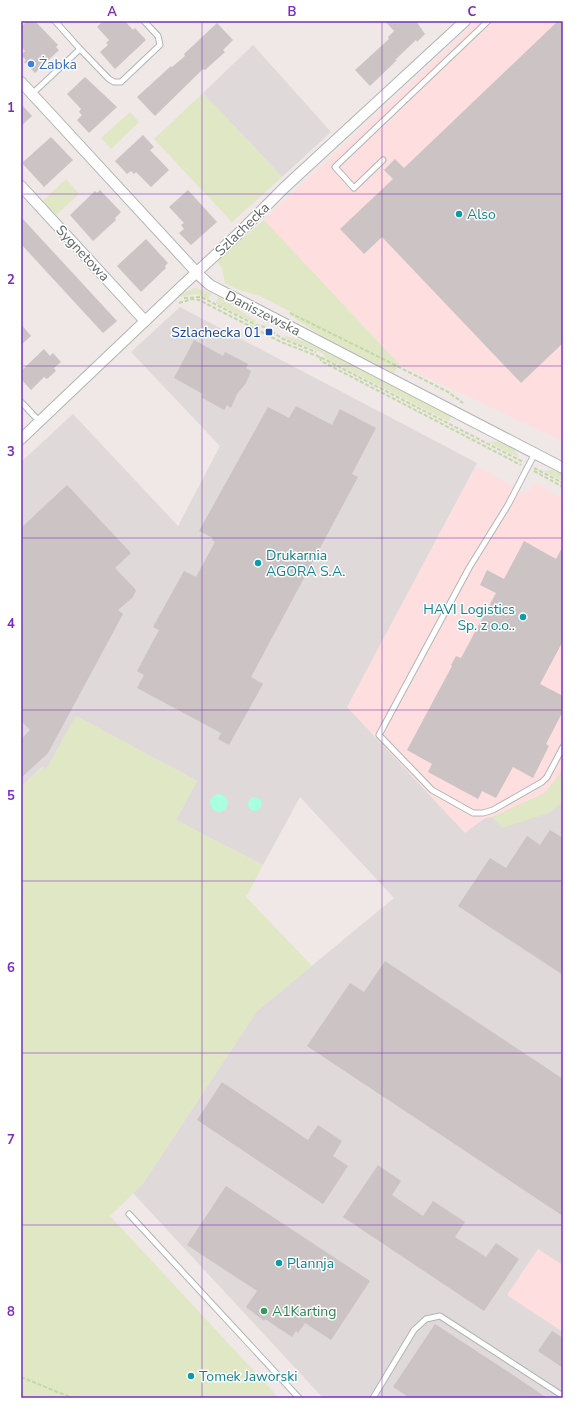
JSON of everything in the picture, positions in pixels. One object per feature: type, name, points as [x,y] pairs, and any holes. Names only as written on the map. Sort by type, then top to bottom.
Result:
[{"type":"street","name":"Szlachecka","points":[[21,439],[196,272],[237,236],[285,187],[347,132],[465,21]]},
{"type":"street","name":"Daniszewska","points":[[21,82],[196,272],[215,288],[563,468]]},
{"type":"street","name":"Sygnetowa","points":[[21,186],[145,321]]},
{"type":"lane","points":[[55,21],[109,79],[114,82],[121,82],[160,45],[158,36],[144,21]]},
{"type":"lane","points":[[383,160],[354,188],[335,167],[488,21]]},
{"type":"lane","points":[[32,94],[80,49]]},
{"type":"lane","points":[[21,402],[40,422]]},
{"type":"lane","points":[[535,453],[508,504],[469,568],[379,735],[432,790],[473,813],[483,813],[493,810],[542,782],[547,777],[563,747]]},
{"type":"lane","points":[[129,1214],[299,1398]]},
{"type":"lane","points":[[373,1398],[414,1330],[426,1319],[440,1316],[563,1396]]},
{"type":"path","points":[[179,299],[201,297],[256,325],[265,327],[283,339],[318,354],[320,357]]},
{"type":"path","points":[[174,302],[178,304],[192,299],[199,300],[281,342],[320,357],[563,483]]},
{"type":"path","points":[[290,313],[448,392],[463,403]]},
{"type":"path","points":[[528,466],[563,486]]},
{"type":"path","points":[[21,1377],[72,1398]]},
{"type":"shaded area","points":[[476,21],[563,21],[563,441],[399,364],[264,220]]},
{"type":"shaded area","points":[[253,45],[331,132],[282,177],[203,93]]},
{"type":"shaded area","points":[[203,93],[282,177],[232,222],[154,139]]},
{"type":"shaded area","points":[[130,112],[139,122],[111,149],[101,138]]},
{"type":"shaded area","points":[[66,179],[79,194],[56,215],[43,201]]},
{"type":"shaded area","points":[[264,220],[399,364],[394,373],[322,336],[290,315],[291,312],[260,296],[236,289],[225,283],[222,268],[217,261]]},
{"type":"shaded area","points":[[195,288],[212,293],[208,299],[196,294],[181,297],[179,295]]},
{"type":"shaded area","points":[[218,296],[256,321],[255,323],[216,303]]},
{"type":"shaded area","points":[[180,307],[477,463],[347,707],[465,833],[485,818],[493,817],[545,793],[563,770],[563,1265],[538,1249],[507,1295],[563,1332],[563,1398],[323,1398],[133,1193],[142,1185],[257,1011],[394,898],[300,797],[263,865],[176,820],[197,781],[76,716],[46,770],[42,767],[21,787],[21,462],[73,414],[178,526],[220,446],[131,352]]},
{"type":"shaded area","points":[[286,336],[310,343],[452,416],[448,421],[325,358],[323,353],[284,338]]},
{"type":"shaded area","points":[[499,441],[506,443],[511,447],[519,458],[489,442]]},
{"type":"shaded area","points":[[476,466],[526,494],[535,483],[563,499],[563,770],[545,793],[493,817],[485,818],[465,833],[347,707]]},
{"type":"shaded area","points":[[551,470],[563,474],[563,481],[543,471]]},
{"type":"shaded area","points":[[76,716],[197,781],[176,820],[263,865],[246,897],[312,966],[257,1011],[142,1185],[110,1216],[279,1398],[21,1398],[21,787],[43,767],[46,770]]},
{"type":"shaded area","points":[[563,770],[563,802],[549,813],[502,828],[492,817],[545,793]]},
{"type":"shaded area","points":[[215,794],[223,794],[228,799],[226,810],[223,812],[215,812],[210,807],[210,799]]},
{"type":"shaded area","points":[[252,797],[258,797],[262,801],[262,807],[258,811],[252,811],[248,807],[248,801]]},
{"type":"shaded area","points":[[538,1248],[563,1265],[563,1332],[507,1295]]},
{"type":"building","points":[[27,21],[35,21],[58,45],[56,47],[59,50],[35,73],[24,62],[26,60],[21,55],[25,51],[21,46],[21,27]]},
{"type":"building","points":[[103,21],[125,21],[133,30],[135,28],[146,40],[115,69],[100,52],[108,45],[106,43],[109,40],[97,27]]},
{"type":"building","points":[[385,21],[416,21],[425,34],[417,42],[416,40],[370,86],[355,70],[389,39],[388,37],[394,31]]},
{"type":"building","name":"Also","points":[[558,21],[563,21],[563,343],[521,383],[382,237],[364,254],[340,229],[393,179],[384,170],[395,159],[404,168]]},
{"type":"building","points":[[217,23],[233,40],[223,50],[225,52],[205,70],[203,69],[155,116],[137,97],[171,66],[172,67],[185,56],[184,54]]},
{"type":"building","points":[[85,77],[117,107],[89,133],[77,120],[82,115],[79,112],[81,109],[67,94]]},
{"type":"building","points":[[21,104],[32,116],[21,126]]},
{"type":"building","points":[[143,135],[154,147],[150,150],[169,170],[151,187],[136,172],[134,174],[131,171],[127,174],[115,161]]},
{"type":"building","points":[[51,137],[73,160],[44,187],[22,163]]},
{"type":"building","points":[[100,190],[121,212],[115,218],[116,220],[93,241],[70,215],[95,191],[97,193]]},
{"type":"building","points":[[188,190],[217,222],[191,245],[179,233],[184,229],[181,225],[184,223],[169,207]]},
{"type":"building","points":[[21,217],[117,321],[103,333],[21,244]]},
{"type":"building","points":[[146,239],[168,263],[165,266],[166,268],[141,292],[117,266]]},
{"type":"building","points":[[21,324],[31,336],[21,345]]},
{"type":"building","points":[[194,340],[223,356],[225,352],[248,364],[246,368],[251,371],[246,383],[237,394],[231,408],[227,405],[224,410],[201,397],[203,394],[174,378]]},
{"type":"building","points":[[44,349],[50,356],[53,353],[61,362],[54,368],[56,371],[47,379],[44,377],[31,390],[21,379],[21,371]]},
{"type":"building","name":"Drukarnia AGORA S.A.","points":[[296,406],[332,425],[340,409],[376,428],[352,474],[358,477],[251,677],[263,684],[229,745],[218,739],[221,733],[137,688],[144,675],[137,671],[159,630],[153,627],[184,571],[196,577],[215,542],[212,540],[213,538],[199,531],[268,407],[289,418]]},
{"type":"building","points":[[67,485],[131,553],[115,568],[136,590],[133,597],[118,610],[123,614],[48,753],[21,778],[21,739],[30,730],[21,721],[21,528]]},
{"type":"building","points":[[524,541],[556,559],[563,546],[563,641],[540,684],[563,696],[563,711],[546,744],[549,746],[533,778],[513,767],[496,798],[482,791],[478,799],[428,772],[432,764],[407,750],[456,656],[461,658],[496,593],[480,585],[487,570],[504,579]]},
{"type":"building","points":[[550,830],[563,838],[563,975],[458,906],[490,858],[506,868],[527,836],[540,845]]},
{"type":"building","points":[[385,961],[563,1079],[563,1216],[307,1046],[350,983],[364,992]]},
{"type":"building","points":[[222,1082],[308,1140],[318,1125],[342,1141],[333,1156],[348,1166],[323,1204],[197,1120]]},
{"type":"building","points":[[378,1165],[401,1181],[392,1195],[423,1216],[433,1201],[465,1222],[455,1237],[486,1257],[496,1243],[519,1259],[484,1311],[343,1217]]},
{"type":"building","name":"Plannja","points":[[226,1186],[370,1281],[331,1340],[305,1323],[298,1333],[296,1331],[292,1337],[265,1319],[264,1321],[246,1307],[257,1291],[187,1245]]},
{"type":"building","points":[[435,1324],[547,1398],[410,1398],[393,1387]]},
{"type":"building","points":[[552,1331],[563,1338],[563,1368],[538,1351]]},
{"type":"place","name":"Żabka","points":[[31,64]]},
{"type":"place","name":"Also","points":[[459,214]]},
{"type":"place","name":"Szlachecka 01","points":[[269,332]]},
{"type":"place","name":"Drukarnia AGORA S.A.","points":[[258,563]]},
{"type":"place","name":"HAVI Logistics Sp. z o.o..","points":[[523,617]]},
{"type":"place","name":"Plannja","points":[[279,1263]]},
{"type":"place","name":"A1Karting","points":[[264,1311]]},
{"type":"place","name":"Tomek Jaworski","points":[[191,1376]]}]
